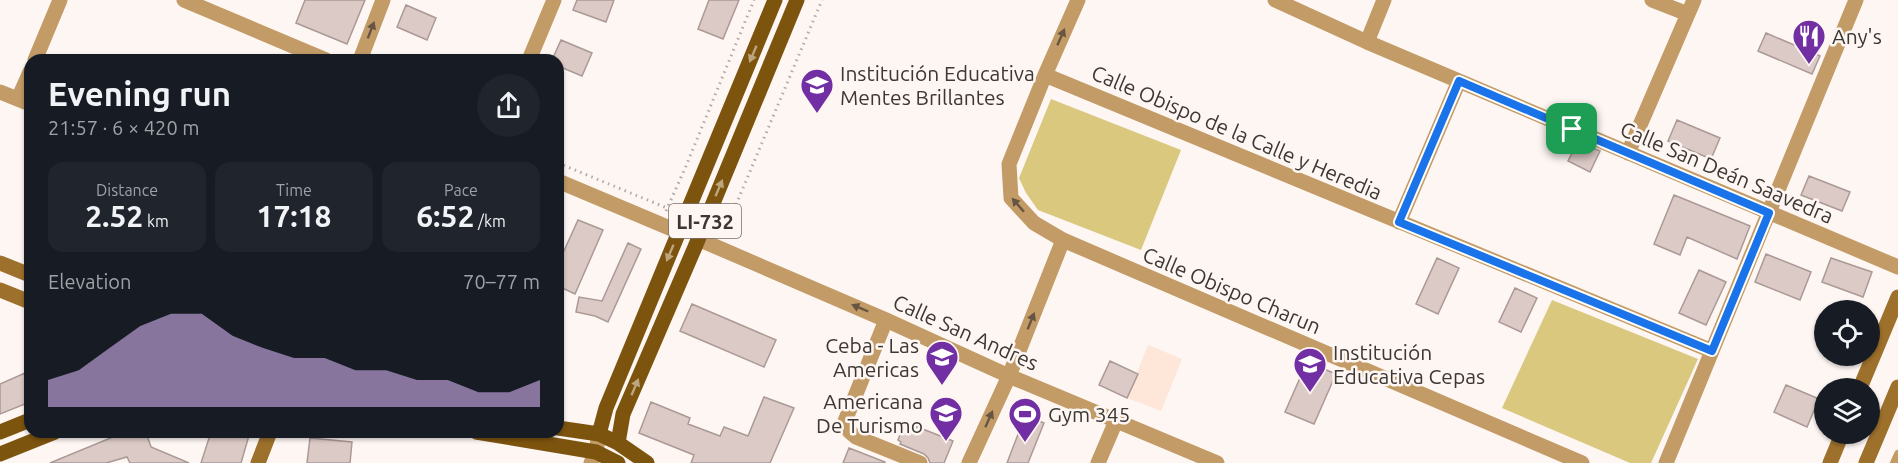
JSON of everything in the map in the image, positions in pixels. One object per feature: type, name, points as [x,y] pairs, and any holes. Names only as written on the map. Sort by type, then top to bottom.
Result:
[{"type":"main road","name":"LI-732","points":[[599,434],[606,408],[775,0]]},
{"type":"main road","name":"LI-732","points":[[618,443],[623,414],[797,0]]},
{"type":"main road","points":[[0,262],[24,272]]},
{"type":"main road","points":[[0,290],[24,300]]},
{"type":"main road","points":[[1864,378],[1898,297]]},
{"type":"main road","points":[[1866,463],[1898,387]]},
{"type":"main road","points":[[0,432],[24,422]]},
{"type":"main road","points":[[564,429],[599,434],[618,443],[646,463]]},
{"type":"main road","points":[[0,454],[40,438]]},
{"type":"main road","points":[[258,463],[268,438]]},
{"type":"main road","points":[[504,438],[618,463]]},
{"type":"main road","points":[[1830,463],[1838,444]]},
{"type":"street","points":[[38,54],[60,0]]},
{"type":"street","points":[[184,0],[312,54]]},
{"type":"street","points":[[362,54],[383,0]]},
{"type":"street","points":[[532,54],[554,0]]},
{"type":"street","name":"Calle Obispo Charun","points":[[1078,0],[1009,164],[1011,198],[1034,223],[1063,240],[1582,463]]},
{"type":"street","name":"Calle San Deán Saavedra","points":[[1275,0],[1366,42],[1898,267]]},
{"type":"street","points":[[1366,42],[1384,0]]},
{"type":"street","points":[[1628,153],[1691,7],[1652,0]]},
{"type":"street","points":[[1666,463],[1856,0]]},
{"type":"street","name":"Calle Obispo de la Calle y Heredia","points":[[1045,75],[1712,351]]},
{"type":"street","points":[[1399,222],[1459,81]]},
{"type":"street","points":[[0,92],[24,102]]},
{"type":"street","points":[[564,183],[679,232]]},
{"type":"street","name":"Calle San Andres","points":[[698,239],[1009,376],[1217,463]]},
{"type":"street","points":[[969,463],[1009,376],[1063,240]]},
{"type":"street","points":[[886,320],[845,421],[849,431],[856,437],[920,463]]},
{"type":"street","points":[[1098,463],[1116,421]]},
{"type":"street","points":[[593,457],[599,434]]},
{"type":"lane","points":[[1894,463],[1898,454]]},
{"type":"path","points":[[668,208],[754,0]]},
{"type":"path","points":[[725,226],[735,208],[822,0]]},
{"type":"path","points":[[564,165],[668,208],[688,209]]},
{"type":"shaded area","points":[[1051,99],[1181,150],[1141,250],[1038,210],[1026,193],[1019,178]]},
{"type":"shaded area","points":[[1552,300],[1698,359],[1651,463],[1630,463],[1502,408]]},
{"type":"shaded area","points":[[1148,345],[1182,359],[1161,411],[1127,398]]},
{"type":"building","points":[[305,0],[365,0],[347,44],[296,23]]},
{"type":"building","points":[[577,0],[614,0],[606,22],[573,10]]},
{"type":"building","points":[[709,0],[739,0],[723,39],[698,29]]},
{"type":"building","points":[[406,5],[436,18],[427,40],[397,27]]},
{"type":"building","points":[[1766,33],[1820,56],[1812,74],[1758,51]]},
{"type":"building","points":[[561,40],[592,53],[582,76],[564,68],[564,54],[555,54]]},
{"type":"building","points":[[1677,120],[1720,138],[1711,159],[1668,141]]},
{"type":"building","points":[[1578,142],[1600,151],[1590,172],[1568,161]]},
{"type":"building","points":[[1809,176],[1850,192],[1842,211],[1801,195]]},
{"type":"building","points":[[1674,195],[1750,226],[1737,259],[1687,237],[1680,255],[1654,244]]},
{"type":"building","points":[[578,220],[603,230],[575,294],[564,289],[564,251]]},
{"type":"building","points":[[628,243],[641,249],[608,322],[595,316],[576,312],[579,297],[602,301]]},
{"type":"building","points":[[1766,254],[1811,272],[1800,300],[1755,282]]},
{"type":"building","points":[[1437,258],[1459,268],[1438,314],[1416,304]]},
{"type":"building","points":[[1831,258],[1872,272],[1863,297],[1822,282]]},
{"type":"building","points":[[1699,270],[1726,282],[1706,325],[1679,313]]},
{"type":"building","points":[[1515,288],[1537,298],[1521,332],[1499,322]]},
{"type":"building","points":[[692,304],[776,340],[764,367],[680,331]]},
{"type":"building","points":[[1110,361],[1138,374],[1127,398],[1099,385]]},
{"type":"building","name":"Institución Educativa Cepas","points":[[1307,362],[1336,374],[1314,424],[1285,412]]},
{"type":"building","points":[[24,373],[24,404],[0,414],[0,384]]},
{"type":"building","points":[[1786,385],[1814,397],[1814,411],[1807,427],[1774,412]]},
{"type":"building","points":[[764,397],[794,408],[770,463],[691,463],[694,455],[639,433],[651,402],[690,418],[688,424],[720,436],[724,427],[748,436]]},
{"type":"building","name":"Gym 345","points":[[1025,416],[1044,423],[1028,463],[1007,463]]},
{"type":"building","name":"Americana De Turismo","points":[[905,422],[953,441],[944,463],[930,463],[924,454],[900,444],[898,440]]},
{"type":"building","points":[[110,438],[148,438],[151,447],[189,463],[130,463],[127,457],[106,463],[50,463]]},
{"type":"building","points":[[209,438],[248,438],[241,463],[201,463]]},
{"type":"building","points":[[310,438],[352,442],[350,463],[307,463]]},
{"type":"building","points":[[849,448],[885,462],[885,463],[843,463]]},
{"type":"place","name":"Any's","points":[[1809,65]]},
{"type":"place","name":"Institución Educativa Mentes Brillantes","points":[[817,114]]},
{"type":"place","name":"Ceba - Las Americas","points":[[942,386]]},
{"type":"place","name":"Institución Educativa Cepas","points":[[1310,393]]},
{"type":"place","name":"Americana De Turismo","points":[[946,442]]},
{"type":"place","name":"Gym 345","points":[[1025,443]]},
{"type":"route","points":[[1459,81],[1572,129],[1769,213],[1712,351],[1399,222],[1459,81]]}]
